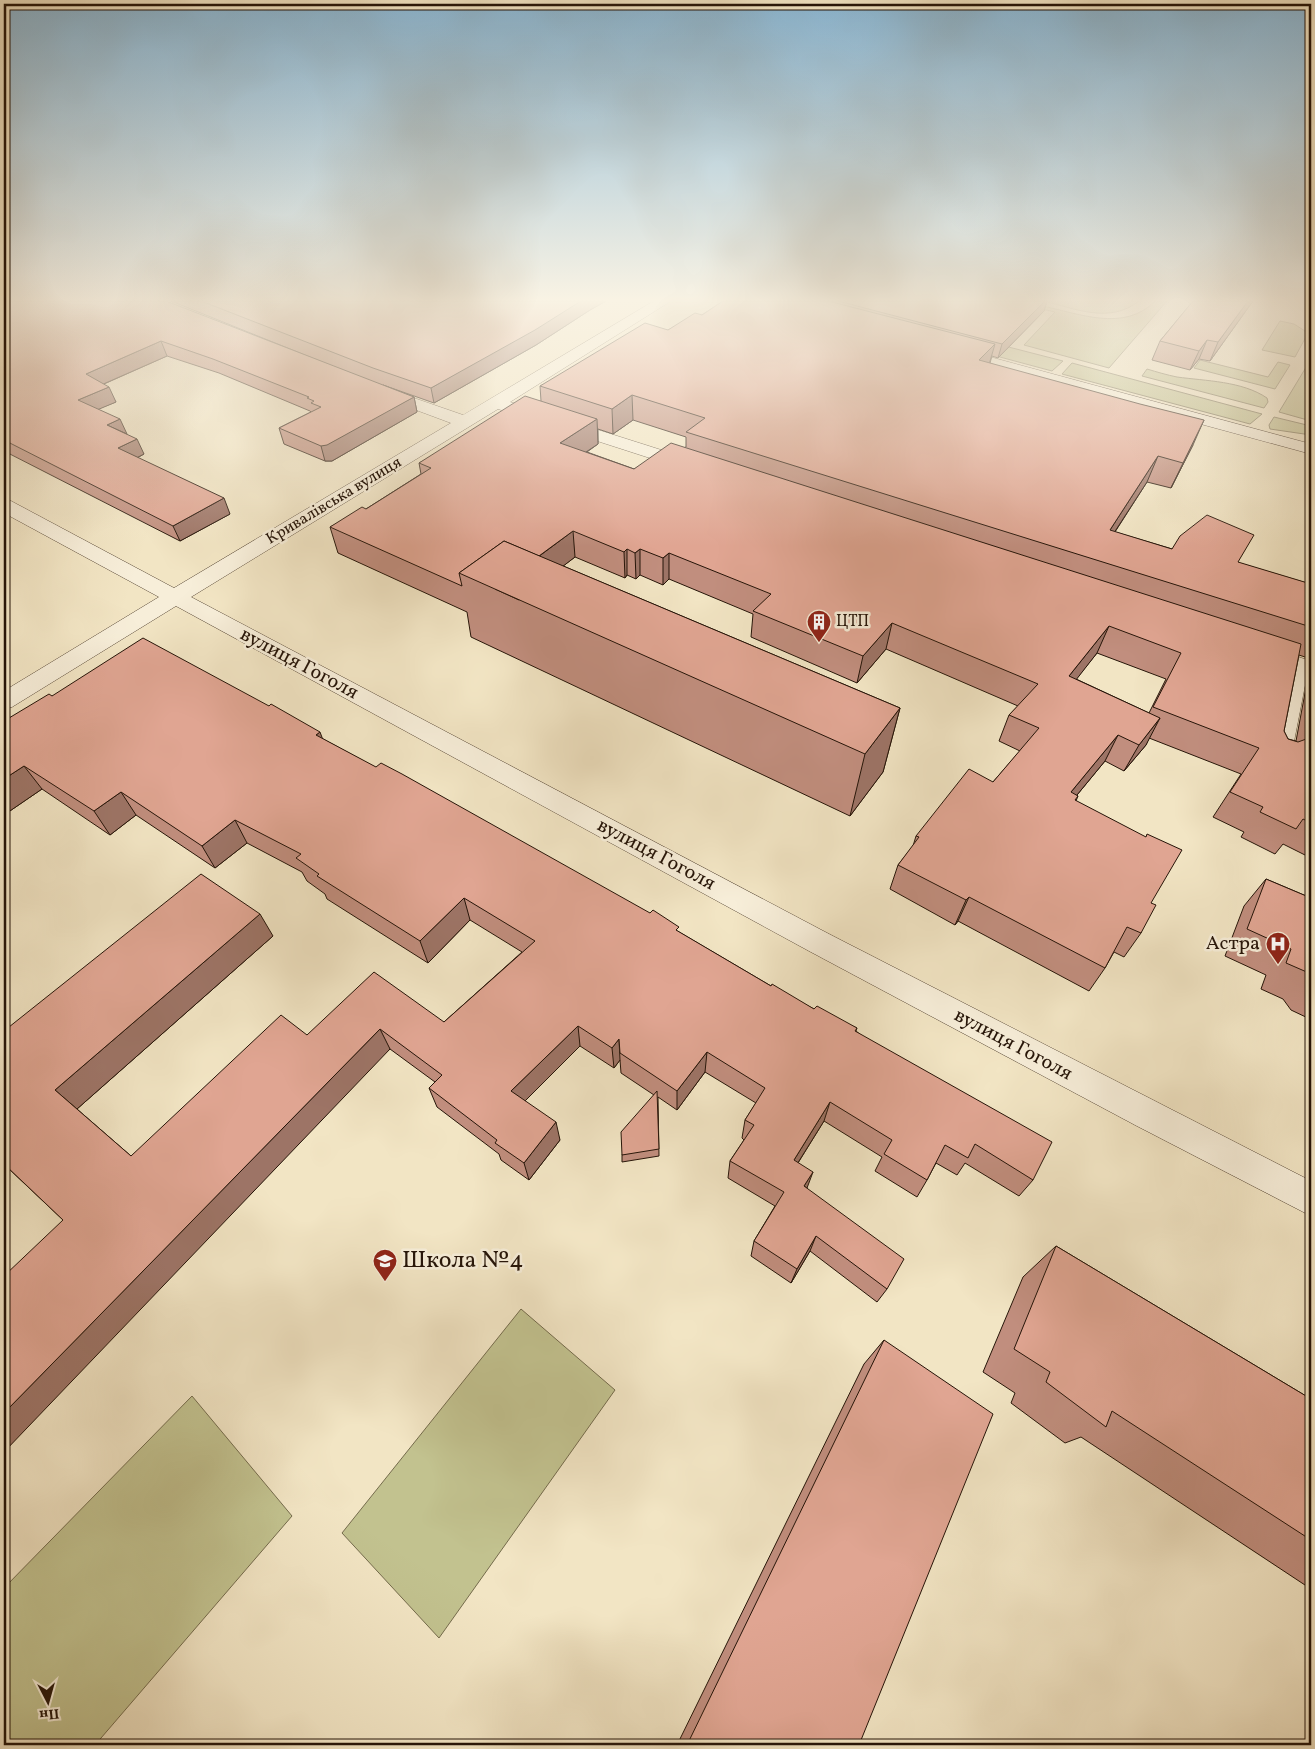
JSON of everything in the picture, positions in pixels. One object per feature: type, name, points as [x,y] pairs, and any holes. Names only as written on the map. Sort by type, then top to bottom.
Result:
[{"type":"street","name":"Кривалівська вулиця","points":[[4,701],[530,383]]},
{"type":"street","points":[[1065,383],[1311,449]]},
{"type":"street","points":[[362,384],[465,422]]},
{"type":"street","points":[[496,403],[710,472]]},
{"type":"street","name":"вулиця Гоголя","points":[[4,505],[1102,1092],[1311,1199]]},
{"type":"street","points":[[1241,646],[1305,667],[1279,757]]},
{"type":"green space","points":[[1094,383],[1145,383],[1262,414],[1250,424]]},
{"type":"green space","points":[[1167,383],[1221,383],[1235,385],[1257,392],[1267,398],[1268,402],[1264,408]]},
{"type":"green space","points":[[1250,383],[1279,383],[1275,389]]},
{"type":"green space","points":[[1297,383],[1311,383],[1311,421],[1279,412]]},
{"type":"green space","points":[[1274,417],[1311,426],[1311,435],[1270,429],[1269,425]]},
{"type":"green space","points":[[521,1309],[615,1390],[439,1638],[342,1533]]},
{"type":"green space","points":[[192,1396],[292,1516],[95,1745],[4,1745],[4,1588]]},
{"type":"building","points":[[4,383],[101,383],[109,387],[78,400],[120,419],[107,425],[137,439],[118,448],[224,498],[173,526],[4,440]]},
{"type":"building","points":[[273,383],[377,383],[414,397],[327,445],[321,446],[279,428],[321,407],[311,403],[314,401],[307,398],[309,397]]},
{"type":"building","points":[[415,383],[441,383],[431,388]]},
{"type":"building","points":[[546,383],[1062,383],[1204,420],[1183,463],[1158,456],[1110,530],[1172,549],[1180,536],[1207,515],[1254,535],[1238,562],[1311,584],[1311,627],[686,432],[705,418],[632,395],[612,409],[540,386]]},
{"type":"building","points":[[525,396],[597,419],[560,443],[634,469],[671,443],[1301,644],[1284,731],[1288,739],[1298,742],[1309,738],[1311,733],[1311,823],[1303,819],[1296,829],[1260,812],[1263,807],[1230,792],[1259,748],[1153,707],[1181,653],[1109,626],[1069,676],[1160,718],[1139,745],[1118,735],[1071,792],[1078,796],[1075,800],[1146,837],[1147,834],[1182,850],[1151,903],[1156,905],[1141,933],[1127,927],[1105,968],[969,897],[966,900],[898,865],[919,837],[916,836],[969,769],[993,782],[1039,728],[1009,715],[1038,684],[892,623],[863,656],[753,611],[771,594],[669,553],[663,558],[640,549],[635,553],[627,549],[624,552],[573,531],[539,556],[504,541],[459,573],[462,586],[330,527],[362,507],[366,509],[431,468],[419,463]]},
{"type":"building","points":[[504,541],[900,708],[865,754],[459,573]]},
{"type":"building","points":[[143,638],[269,706],[271,704],[320,732],[316,735],[376,767],[381,763],[650,913],[653,910],[679,927],[676,930],[771,986],[772,984],[814,1009],[817,1006],[857,1028],[855,1031],[1052,1142],[1033,1180],[975,1144],[968,1158],[945,1145],[927,1180],[884,1154],[892,1140],[830,1102],[794,1160],[813,1172],[804,1186],[904,1259],[887,1289],[816,1236],[797,1269],[754,1241],[784,1192],[730,1161],[754,1125],[745,1120],[765,1088],[707,1052],[677,1091],[620,1053],[619,1039],[612,1048],[578,1026],[511,1091],[556,1122],[524,1163],[495,1143],[497,1140],[429,1088],[442,1075],[380,1029],[4,1413],[4,1276],[63,1220],[4,1164],[4,1031],[201,874],[260,914],[55,1090],[131,1156],[281,1015],[307,1035],[374,972],[444,1022],[535,941],[464,898],[420,941],[317,876],[319,874],[296,858],[301,854],[235,820],[202,846],[121,792],[94,811],[24,766],[4,779],[4,721],[49,694],[52,696]]},
{"type":"building","points":[[1266,879],[1311,898],[1311,976],[1309,973],[1286,963],[1291,949],[1247,929]]},
{"type":"building","points":[[657,1091],[659,1149],[622,1155],[621,1132]]},
{"type":"building","points":[[1056,1246],[1311,1399],[1311,1540],[1112,1411],[1106,1427],[1046,1382],[1050,1372],[1014,1349]]},
{"type":"building","points":[[884,1340],[993,1414],[859,1745],[687,1745]]},
{"type":"place","name":"ЦТП","points":[[819,643]]},
{"type":"place","name":"Астра","points":[[1278,965]]},
{"type":"place","name":"Школа №4","points":[[385,1282]]}]
